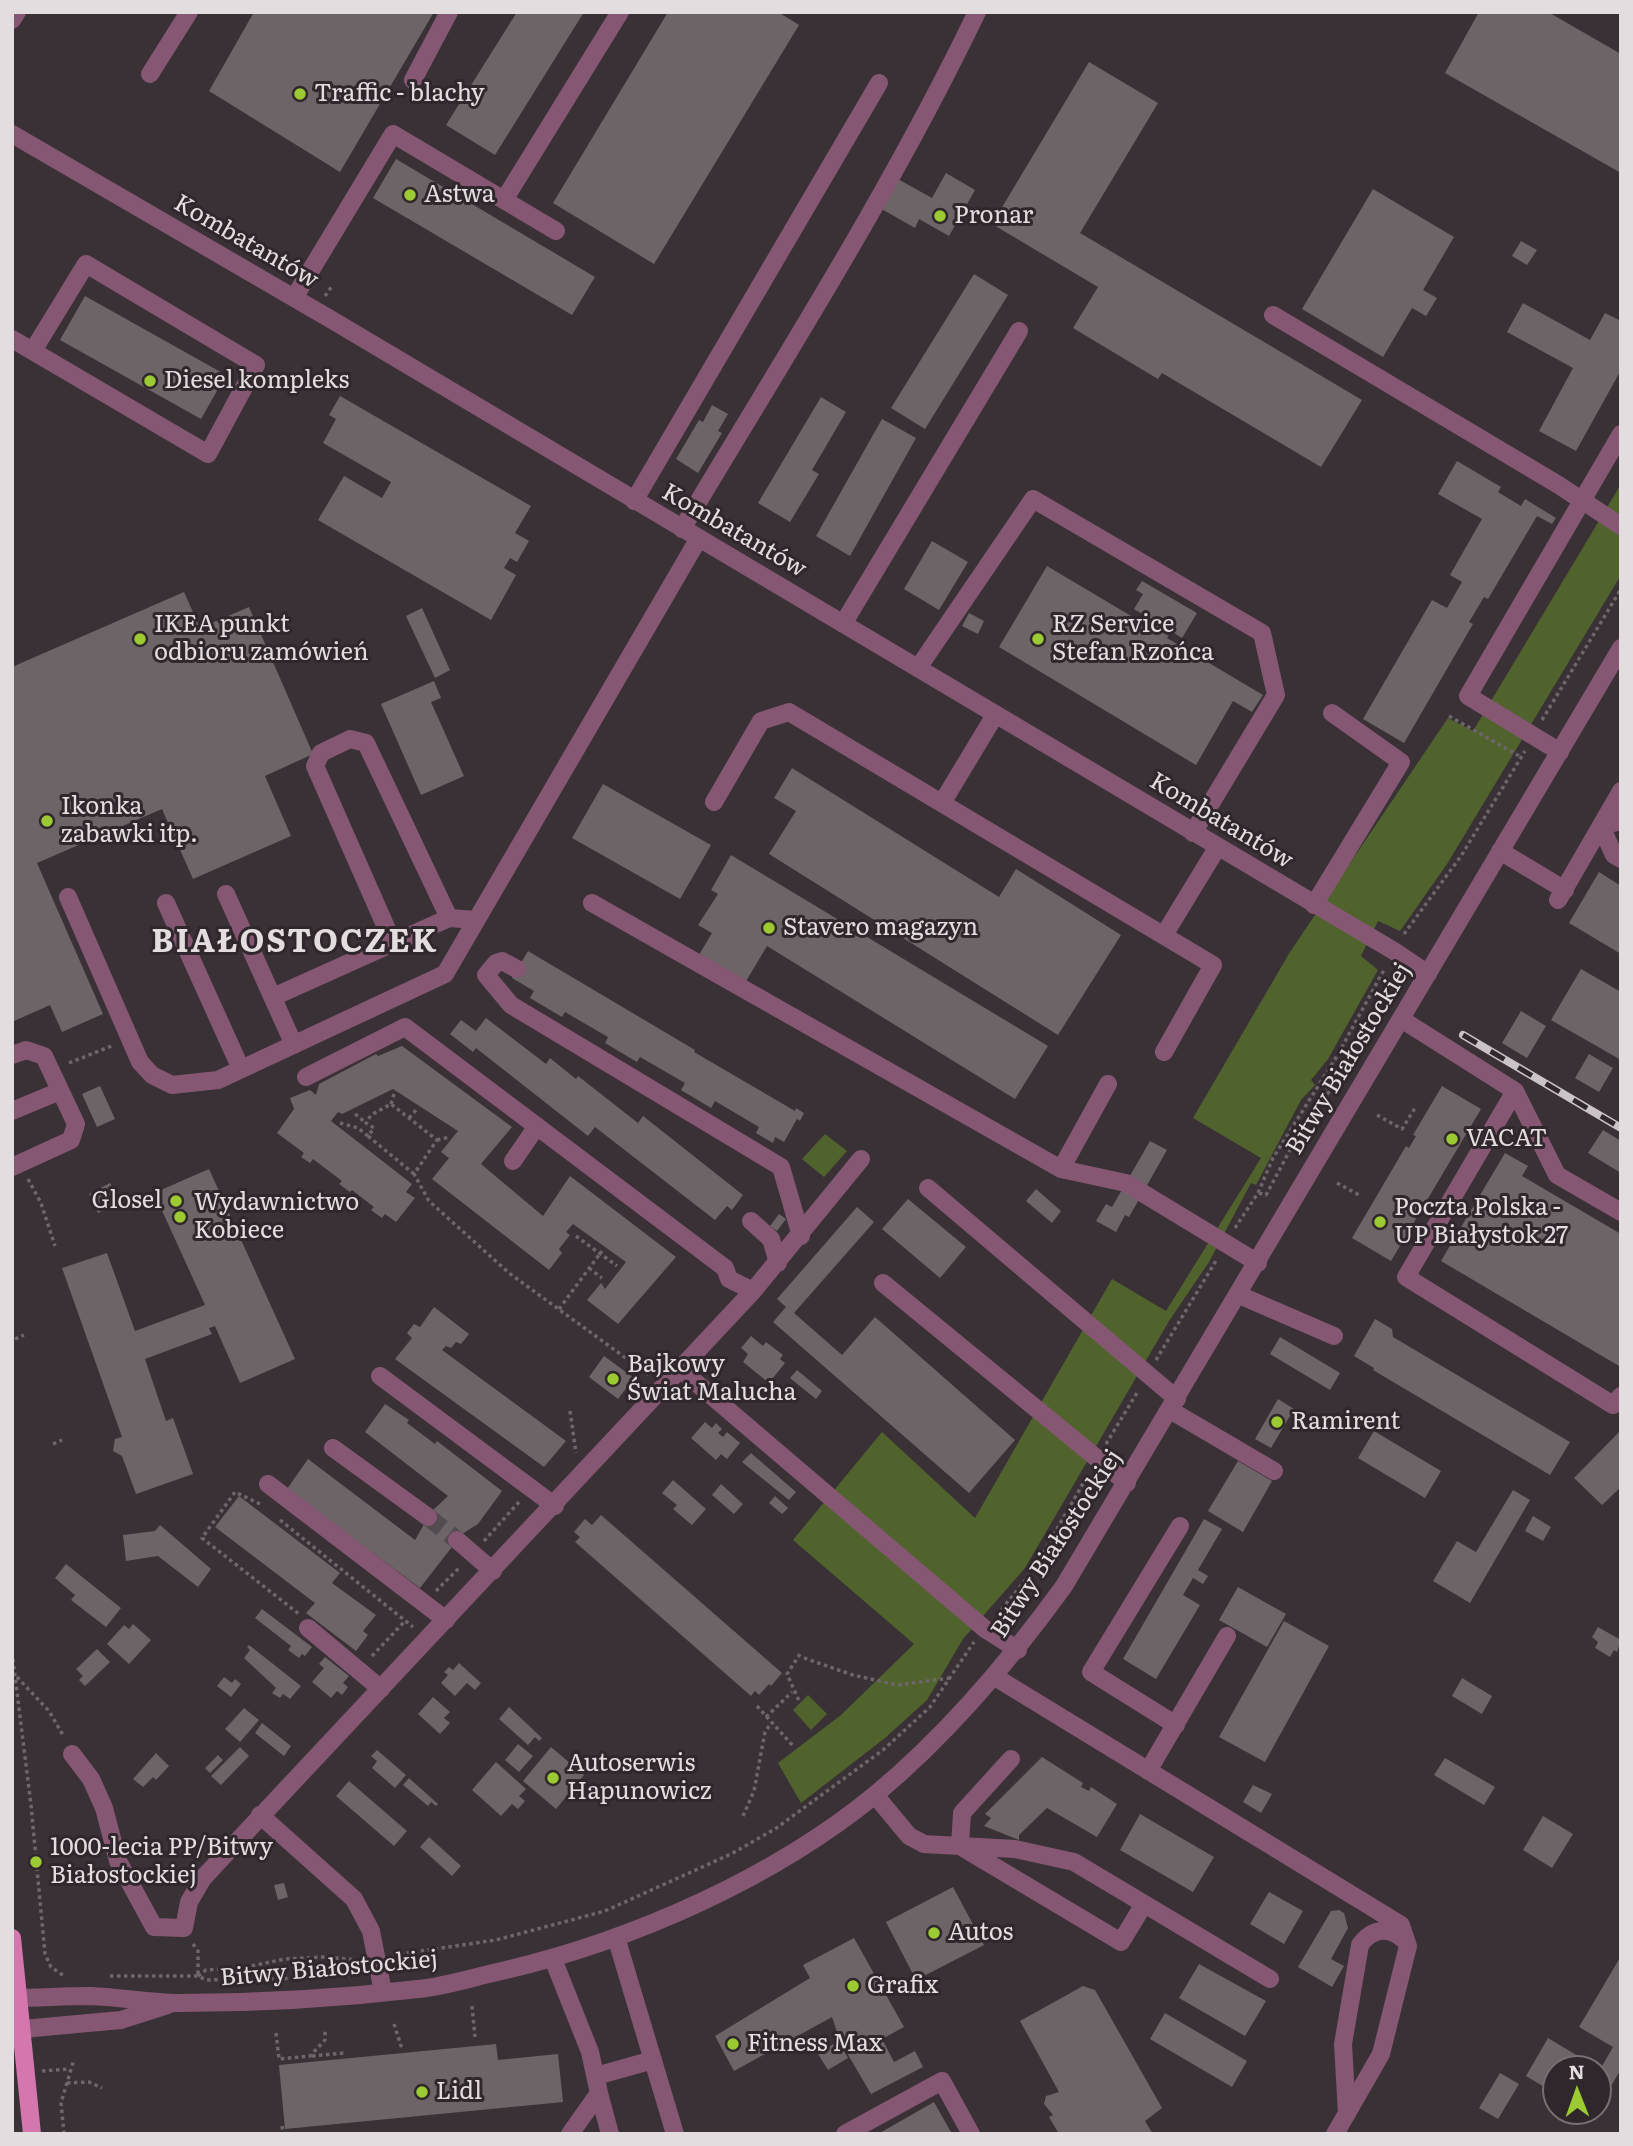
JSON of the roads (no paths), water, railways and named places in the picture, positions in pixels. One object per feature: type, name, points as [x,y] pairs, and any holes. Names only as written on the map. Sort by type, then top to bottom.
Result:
[{"type":"main road","points":[[12,1938],[17,2030],[32,2134]]},
{"type":"street","points":[[12,20],[17,12]]},
{"type":"street","points":[[150,74],[189,12]]},
{"type":"street","points":[[413,80],[449,12]]},
{"type":"street","points":[[504,200],[620,12]]},
{"type":"street","points":[[68,897],[140,1062],[152,1074],[172,1085],[218,1080],[445,974],[830,279],[875,211],[937,95],[977,12]]},
{"type":"street","points":[[634,501],[879,83]]},
{"type":"street","name":"Kombatantów","points":[[12,134],[691,533],[1428,975]]},
{"type":"street","points":[[294,298],[393,134],[556,231]]},
{"type":"street","points":[[12,338],[208,454],[256,365],[86,264],[34,349]]},
{"type":"street","points":[[1273,315],[1557,484],[1621,527]]},
{"type":"street","points":[[843,624],[1019,331]]},
{"type":"street","points":[[1560,752],[1468,696],[1579,501],[1621,434]]},
{"type":"street","points":[[918,668],[1033,499],[1262,633],[1276,695],[1193,833]]},
{"type":"street","name":"Bitwy Białostockiej","points":[[16,1998],[90,1996],[175,2003],[383,1992],[451,1984],[554,1959],[674,1915],[792,1852],[875,1795],[995,1677],[1064,1586],[1620,652]]},
{"type":"street","points":[[714,802],[761,721],[789,712],[1213,965],[1164,1052]]},
{"type":"street","points":[[1314,905],[1401,762],[1332,713]]},
{"type":"street","points":[[942,803],[995,715]]},
{"type":"street","points":[[393,943],[315,766],[321,753],[349,738],[366,743],[449,918]]},
{"type":"street","points":[[1500,851],[1561,895],[1621,791]]},
{"type":"street","points":[[1601,826],[1621,821]]},
{"type":"street","points":[[1601,826],[1614,855],[1621,859]]},
{"type":"street","points":[[1164,935],[1217,848]]},
{"type":"street","points":[[226,894],[293,1045]]},
{"type":"street","points":[[166,902],[241,1069]]},
{"type":"street","points":[[592,903],[1061,1169],[1126,1183],[1258,1263]]},
{"type":"street","points":[[273,997],[449,918],[476,920]]},
{"type":"street","points":[[517,969],[502,961],[496,963],[486,975],[511,1005],[781,1167],[801,1236]]},
{"type":"street","points":[[1401,1019],[1515,1091],[1557,1175],[1621,1212]]},
{"type":"street","points":[[306,1077],[405,1027],[725,1268],[729,1279],[753,1292]]},
{"type":"street","points":[[12,1055],[26,1050],[44,1056],[76,1124],[71,1140],[16,1165]]},
{"type":"street","points":[[1061,1169],[1108,1084]]},
{"type":"street","points":[[12,1111],[60,1091]]},
{"type":"street","points":[[1515,1091],[1406,1277],[1613,1405],[1621,1396]]},
{"type":"street","points":[[513,1161],[537,1126]]},
{"type":"street","points":[[72,1754],[91,1779],[104,1808],[118,1861],[154,1927],[184,1928],[189,1902],[203,1878],[753,1292],[801,1236],[860,1159]]},
{"type":"street","points":[[928,1188],[1147,1374],[1174,1404],[1274,1471]]},
{"type":"street","points":[[751,1221],[771,1239],[778,1263]]},
{"type":"street","points":[[883,1283],[1127,1483]]},
{"type":"street","points":[[1239,1295],[1334,1336]]},
{"type":"street","points":[[680,1370],[985,1629],[1018,1650]]},
{"type":"street","points":[[380,1376],[555,1506]]},
{"type":"street","points":[[333,1448],[428,1517]]},
{"type":"street","points":[[268,1484],[446,1620]]},
{"type":"street","points":[[1176,1725],[1091,1672],[1180,1526]]},
{"type":"street","points":[[457,1540],[493,1571]]},
{"type":"street","points":[[308,1628],[381,1689]]},
{"type":"street","points":[[1148,1771],[1227,1636]]},
{"type":"street","points":[[995,1677],[1401,1926],[1408,1946],[1381,2054],[1335,2134]]},
{"type":"street","points":[[960,1846],[962,1813],[1011,1759]]},
{"type":"street","points":[[875,1795],[909,1836],[925,1844],[1015,1849],[1074,1862],[1270,1979]]},
{"type":"street","points":[[262,1813],[354,1899],[371,1931],[369,1959],[383,1992]]},
{"type":"street","points":[[960,1846],[1121,1942],[1144,1904]]},
{"type":"street","points":[[1347,2114],[1343,2044],[1360,1945],[1372,1933],[1389,1931],[1403,1939],[1408,1946]]},
{"type":"street","points":[[616,1937],[675,2134]]},
{"type":"street","points":[[554,1959],[590,2052],[610,2134]]},
{"type":"street","name":"Bitwy Białostockiej","points":[[17,2030],[121,2020],[175,2003]]},
{"type":"street","points":[[570,2134],[598,2085],[653,2060]]},
{"type":"street","points":[[845,2134],[942,2081],[971,2134]]},
{"type":"tunnel","points":[[428,1517],[457,1540]]},
{"type":"railway","points":[[1463,1035],[1621,1128]]},
{"type":"place","name":"Traffic - blachy","points":[[300,94]]},
{"type":"place","name":"Astwa","points":[[410,195]]},
{"type":"place","name":"Pronar","points":[[940,216]]},
{"type":"place","name":"Diesel kompleks","points":[[150,381]]},
{"type":"place","name":"IKEA punkt odbioru zamówień","points":[[140,639]]},
{"type":"place","name":"RZ Service Stefan Rzońca","points":[[1038,639]]},
{"type":"place","name":"Ikonka zabawki itp.","points":[[47,821]]},
{"type":"place","name":"Stavero magazyn","points":[[769,928]]},
{"type":"place","name":"VACAT","points":[[1452,1139]]},
{"type":"place","name":"Glosel","points":[[176,1201]]},
{"type":"place","name":"Wydawnictwo Kobiece","points":[[180,1217]]},
{"type":"place","name":"Poczta Polska - UP Białystok 27","points":[[1380,1222]]},
{"type":"place","name":"Bajkowy Świat Malucha","points":[[613,1379]]},
{"type":"place","name":"Ramirent","points":[[1277,1422]]},
{"type":"place","name":"Autoserwis Hapunowicz","points":[[553,1778]]},
{"type":"place","name":"1000-lecia PP/Bitwy Białostockiej","points":[[36,1862]]},
{"type":"place","name":"Autos","points":[[934,1933]]},
{"type":"place","name":"Grafix","points":[[853,1986]]},
{"type":"place","name":"Fitness Max","points":[[733,2044]]},
{"type":"place","name":"Lidl","points":[[422,2092]]},
{"type":"district","name":"BIAŁOSTOCZEK","points":[[295,943]]}]
